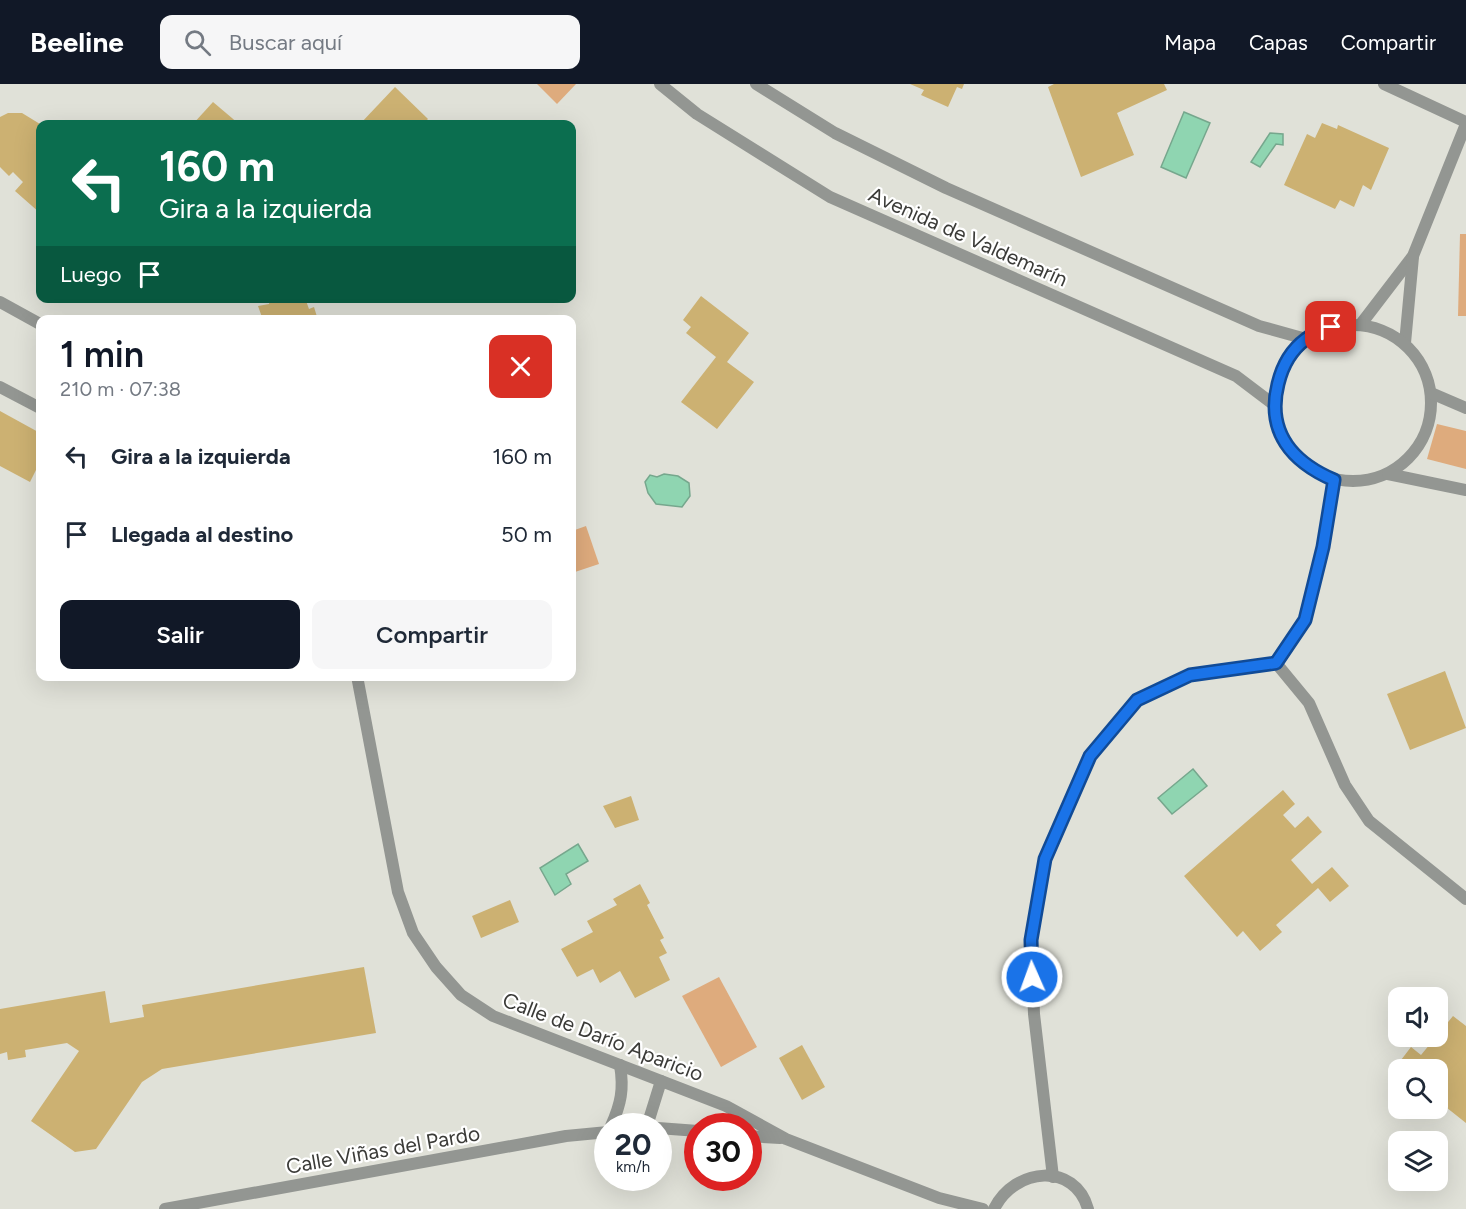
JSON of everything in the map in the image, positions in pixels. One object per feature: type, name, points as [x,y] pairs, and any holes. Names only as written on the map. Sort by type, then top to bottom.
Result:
[{"type":"street","name":"Avenida de Valdemarín","points":[[660,84],[697,114],[830,197],[1236,376],[1273,404]]},
{"type":"street","name":"Avenida de Valdemarín","points":[[756,84],[835,134],[946,188],[1259,326],[1306,339]]},
{"type":"street","points":[[1361,324],[1413,256],[1466,123],[1383,84]]},
{"type":"street","points":[[1405,343],[1413,256]]},
{"type":"street","points":[[0,302],[36,322]]},
{"type":"street","points":[[1361,324],[1383,330],[1405,343],[1420,362],[1431,393],[1429,424],[1409,459],[1388,474],[1363,481],[1334,480],[1312,471],[1289,450],[1277,428],[1273,404],[1283,365],[1306,339],[1331,327],[1361,324]]},
{"type":"street","points":[[0,387],[36,406]]},
{"type":"street","points":[[1431,393],[1466,408]]},
{"type":"street","points":[[1388,474],[1466,490]]},
{"type":"street","points":[[1053,1177],[1034,1014],[1031,940],[1045,859],[1090,756],[1137,700],[1190,675],[1276,663],[1305,620],[1323,547],[1334,480]]},
{"type":"street","points":[[1276,663],[1309,703],[1345,785],[1368,821],[1466,899]]},
{"type":"street","name":"Calle de Darío Aparicio","points":[[358,681],[398,892],[413,933],[436,968],[461,995],[493,1017],[726,1106],[786,1139],[939,1198],[983,1209]]},
{"type":"street","points":[[617,1113],[623,1088],[620,1065]]},
{"type":"street","points":[[651,1113],[662,1081]]},
{"type":"street","name":"Calle Viñas del Pardo","points":[[165,1209],[566,1136],[594,1133]]},
{"type":"street","points":[[762,1137],[786,1139]]},
{"type":"street","points":[[994,1209],[1001,1196],[1013,1184],[1029,1177],[1053,1177],[1077,1190],[1088,1209]]},
{"type":"shaded area","points":[[537,84],[576,84],[557,104]]},
{"type":"shaded area","points":[[1184,112],[1210,123],[1186,178],[1161,167]]},
{"type":"shaded area","points":[[1270,133],[1283,134],[1283,145],[1276,144],[1260,167],[1251,162]]},
{"type":"shaded area","points":[[1460,234],[1466,234],[1466,316],[1458,316]]},
{"type":"shaded area","points":[[1437,424],[1466,431],[1466,469],[1427,459]]},
{"type":"shaded area","points":[[664,474],[678,476],[689,483],[690,496],[682,507],[656,504],[648,493],[645,482],[650,475],[657,477]]},
{"type":"shaded area","points":[[586,526],[599,564],[576,572],[576,530]]},
{"type":"shaded area","points":[[1193,769],[1207,786],[1172,814],[1158,798]]},
{"type":"shaded area","points":[[578,844],[588,861],[566,874],[571,884],[555,895],[540,868]]},
{"type":"shaded area","points":[[719,977],[757,1047],[721,1067],[682,996]]},
{"type":"building","points":[[910,84],[964,84],[962,89],[957,87],[948,107],[921,95],[924,90]]},
{"type":"building","points":[[1054,84],[1164,84],[1167,90],[1117,113],[1134,155],[1081,177],[1048,87]]},
{"type":"building","points":[[395,87],[428,119],[427,120],[364,120]]},
{"type":"building","points":[[213,102],[234,120],[197,120]]},
{"type":"building","points":[[8,113],[22,113],[36,122],[36,209],[15,191],[23,182],[13,172],[9,176],[0,167],[0,117]]},
{"type":"building","points":[[1322,123],[1337,129],[1338,125],[1389,148],[1371,190],[1363,185],[1354,207],[1340,200],[1335,209],[1284,185],[1307,134],[1315,138]]},
{"type":"building","points":[[701,296],[749,333],[727,362],[754,382],[717,429],[681,402],[716,357],[686,333],[691,327],[683,320]]},
{"type":"building","points":[[307,303],[309,309],[314,307],[316,315],[261,315],[258,306]]},
{"type":"building","points":[[0,411],[36,431],[36,470],[30,482],[0,466]]},
{"type":"building","points":[[1445,671],[1466,728],[1410,750],[1387,694]]},
{"type":"building","points":[[1283,790],[1295,804],[1283,815],[1295,828],[1308,816],[1322,832],[1291,860],[1312,884],[1332,867],[1349,886],[1330,902],[1318,888],[1276,925],[1282,932],[1260,951],[1243,931],[1237,937],[1184,876]]},
{"type":"building","points":[[631,796],[639,820],[615,828],[603,806]]},
{"type":"building","points":[[640,884],[650,903],[647,905],[664,938],[660,940],[667,953],[659,957],[670,980],[635,998],[620,971],[600,983],[593,969],[577,977],[561,949],[593,932],[587,921],[617,905],[613,899]]},
{"type":"building","points":[[510,900],[519,922],[481,938],[472,916]]},
{"type":"building","points":[[364,967],[376,1033],[162,1069],[142,1082],[96,1149],[75,1152],[31,1121],[79,1051],[67,1043],[25,1050],[26,1057],[8,1060],[7,1052],[0,1054],[0,1009],[105,991],[110,1023],[144,1017],[142,1005]]},
{"type":"building","points":[[1453,1016],[1466,1026],[1466,1123],[1448,1109],[1448,1059],[1402,1059],[1411,1047],[1421,1055],[1428,1047],[1448,1047],[1448,1022]]},
{"type":"building","points":[[802,1045],[825,1087],[802,1100],[779,1058]]},
{"type":"route","points":[[1032,977],[1031,940],[1045,859],[1090,756],[1137,700],[1190,675],[1276,663],[1305,620],[1323,547],[1334,480],[1312,471],[1289,450],[1277,428],[1273,404],[1283,365],[1306,339],[1331,327]]}]
